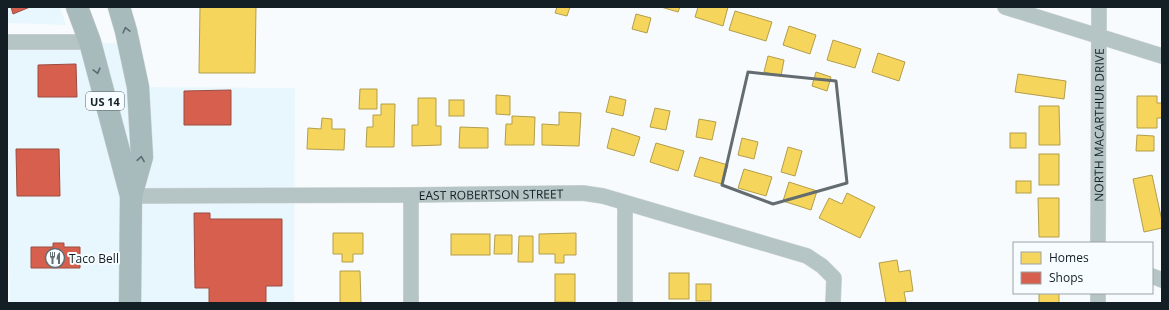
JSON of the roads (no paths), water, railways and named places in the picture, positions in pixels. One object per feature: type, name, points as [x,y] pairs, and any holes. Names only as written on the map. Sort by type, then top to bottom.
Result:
[{"type":"main road","name":"US 14","points":[[77,7],[90,42],[131,196]]},
{"type":"main road","name":"US 14","points":[[119,7],[126,30],[138,87],[142,149],[142,157],[131,196],[130,303]]},
{"type":"street","points":[[1004,7],[1162,56]]},
{"type":"street","name":"NORTH MACARTHUR DRIVE","points":[[1098,242],[1099,7]]},
{"type":"street","points":[[7,42],[90,42]]},
{"type":"street","name":"EAST ROBERTSON STREET","points":[[131,196],[412,196],[583,193],[603,196],[807,256],[822,266],[834,278],[833,303]]},
{"type":"street","points":[[411,303],[412,196]]},
{"type":"street","points":[[625,203],[625,303]]},
{"type":"place","name":"Taco Bell","points":[[55,258]]}]
